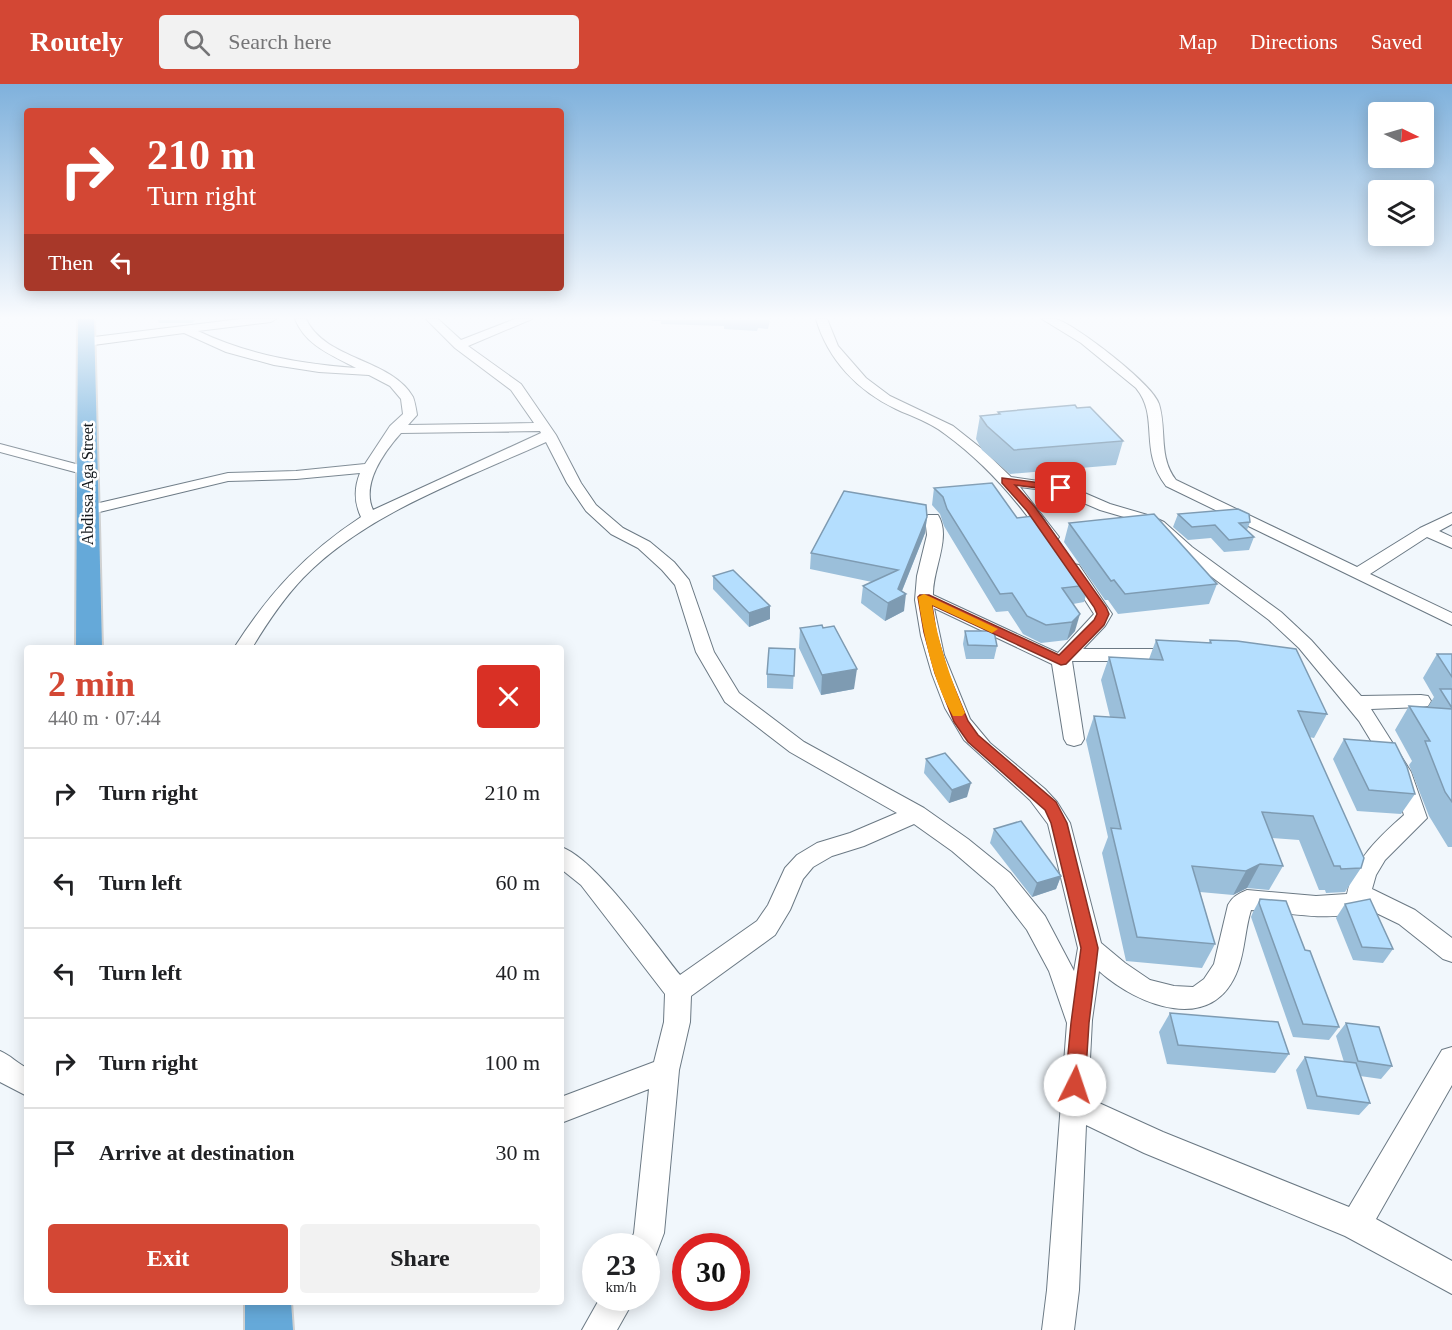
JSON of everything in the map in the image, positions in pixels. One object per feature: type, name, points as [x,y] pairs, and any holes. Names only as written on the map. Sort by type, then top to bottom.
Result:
[{"type":"highway","name":"Abdissa Aga Street","points":[[86,377],[89,645]]},
{"type":"highway","points":[[268,1305],[269,1330]]},
{"type":"street","points":[[369,518],[362,498],[369,468],[395,429],[410,415],[407,398],[394,383],[382,377]]},
{"type":"street","points":[[503,377],[516,387],[546,431],[574,483],[591,507],[618,531],[644,545],[668,566],[683,584],[705,652],[732,697],[797,747],[916,814],[960,844],[1002,880],[1036,923],[1061,969],[1080,1023]]},
{"type":"street","points":[[859,377],[867,386],[883,397],[947,428],[1005,481],[1031,509],[1103,614],[1100,622],[1064,658]]},
{"type":"street","points":[[1130,377],[1140,385],[1152,403],[1156,454],[1162,474],[1171,483],[1452,620]]},
{"type":"street","points":[[395,429],[546,431]]},
{"type":"street","points":[[245,645],[264,613],[290,580],[326,548],[369,518],[546,431]]},
{"type":"street","points":[[0,448],[86,471]]},
{"type":"street","points":[[87,510],[228,477],[296,475],[369,468]]},
{"type":"street","points":[[1005,481],[1061,488],[1105,507],[1146,519],[1158,525],[1186,550],[1275,616],[1305,644],[1356,703],[1401,772],[1412,797],[1416,818],[1385,844],[1368,864],[1357,902],[1346,905],[1302,905],[1246,900],[1240,905],[1226,968],[1214,987],[1197,998],[1174,997],[1144,990],[1116,971],[1090,948]]},
{"type":"street","points":[[933,518],[934,539],[924,578],[924,597],[930,632],[942,673],[961,722],[973,738],[1051,806],[1059,823],[1090,948],[1080,1023],[1073,1105],[1063,1290],[1058,1330]]},
{"type":"street","points":[[1358,574],[1426,531],[1452,518]]},
{"type":"street","points":[[1426,531],[1452,543]]},
{"type":"street","points":[[924,597],[1064,658],[1201,656]]},
{"type":"street","points":[[1064,658],[1074,739]]},
{"type":"street","points":[[1301,666],[1329,672]]},
{"type":"street","points":[[1356,703],[1421,701]]},
{"type":"street","points":[[678,991],[766,928],[778,910],[793,874],[805,861],[825,849],[856,840],[916,814]]},
{"type":"street","points":[[564,858],[589,879],[678,991],[677,1022],[665,1070],[649,1233]]},
{"type":"street","points":[[1358,893],[1407,917],[1452,952]]},
{"type":"street","points":[[1356,1225],[1452,1059]]},
{"type":"street","points":[[564,1109],[665,1070]]},
{"type":"street","points":[[1073,1105],[1154,1143],[1356,1225],[1452,1278]]},
{"type":"street","points":[[598,1330],[610,1311]]},
{"type":"building","points":[[1075,405],[1077,408],[1090,407],[1123,441],[1014,450],[987,426],[980,416],[1000,414],[998,412]]},
{"type":"building","points":[[992,483],[1017,518],[1041,515],[1089,585],[1062,588],[1080,614],[1072,622],[1046,625],[1027,616],[1012,593],[1000,594],[947,509],[943,497],[934,488]]},
{"type":"building","points":[[844,491],[926,505],[927,517],[898,589],[906,594],[888,603],[863,586],[898,570],[811,553]]},
{"type":"building","points":[[1238,509],[1249,514],[1250,522],[1239,523],[1254,537],[1229,540],[1215,525],[1192,527],[1178,514]]},
{"type":"building","points":[[1154,514],[1217,584],[1125,594],[1114,580],[1111,581],[1069,523]]},
{"type":"building","points":[[733,570],[770,606],[749,613],[713,576]]},
{"type":"building","points":[[822,625],[823,628],[834,626],[857,669],[822,675],[800,628]]},
{"type":"building","points":[[965,631],[994,631],[997,646],[968,645]]},
{"type":"building","points":[[1156,640],[1211,643],[1210,640],[1237,641],[1296,649],[1327,714],[1298,711],[1364,858],[1361,868],[1341,869],[1340,866],[1334,866],[1313,816],[1262,812],[1283,866],[1260,864],[1246,871],[1192,866],[1215,944],[1137,937],[1111,828],[1121,829],[1094,716],[1125,718],[1109,657],[1163,660]]},
{"type":"building","points":[[769,648],[795,649],[794,676],[767,674]]},
{"type":"building","points":[[1437,654],[1452,654],[1452,677]]},
{"type":"building","points":[[1440,689],[1452,689],[1452,708]]},
{"type":"building","points":[[1409,706],[1452,709],[1452,802],[1445,792],[1425,741],[1430,741]]},
{"type":"building","points":[[1344,739],[1395,743],[1407,767],[1415,794],[1369,790]]},
{"type":"building","points":[[945,753],[971,783],[952,790],[926,759]]},
{"type":"building","points":[[1021,821],[1061,876],[1037,883],[994,829]]},
{"type":"building","points":[[1260,899],[1286,901],[1305,950],[1310,951],[1339,1027],[1303,1024],[1259,903]]},
{"type":"building","points":[[1370,899],[1393,949],[1362,947],[1345,904]]},
{"type":"building","points":[[1170,1013],[1278,1022],[1289,1054],[1178,1045]]},
{"type":"building","points":[[1346,1023],[1379,1027],[1392,1066],[1358,1061]]},
{"type":"building","points":[[1305,1057],[1356,1063],[1370,1103],[1317,1096]]},
{"type":"slow traffic","points":[[958,713],[942,673],[930,632],[924,597],[992,629]]},
{"type":"route","points":[[1061,488],[1039,483],[1005,481],[1031,509],[1103,614],[1100,622],[1061,661],[924,597],[930,632],[942,673],[961,722],[973,738],[1051,806],[1059,823],[1090,948],[1075,1085]]}]
